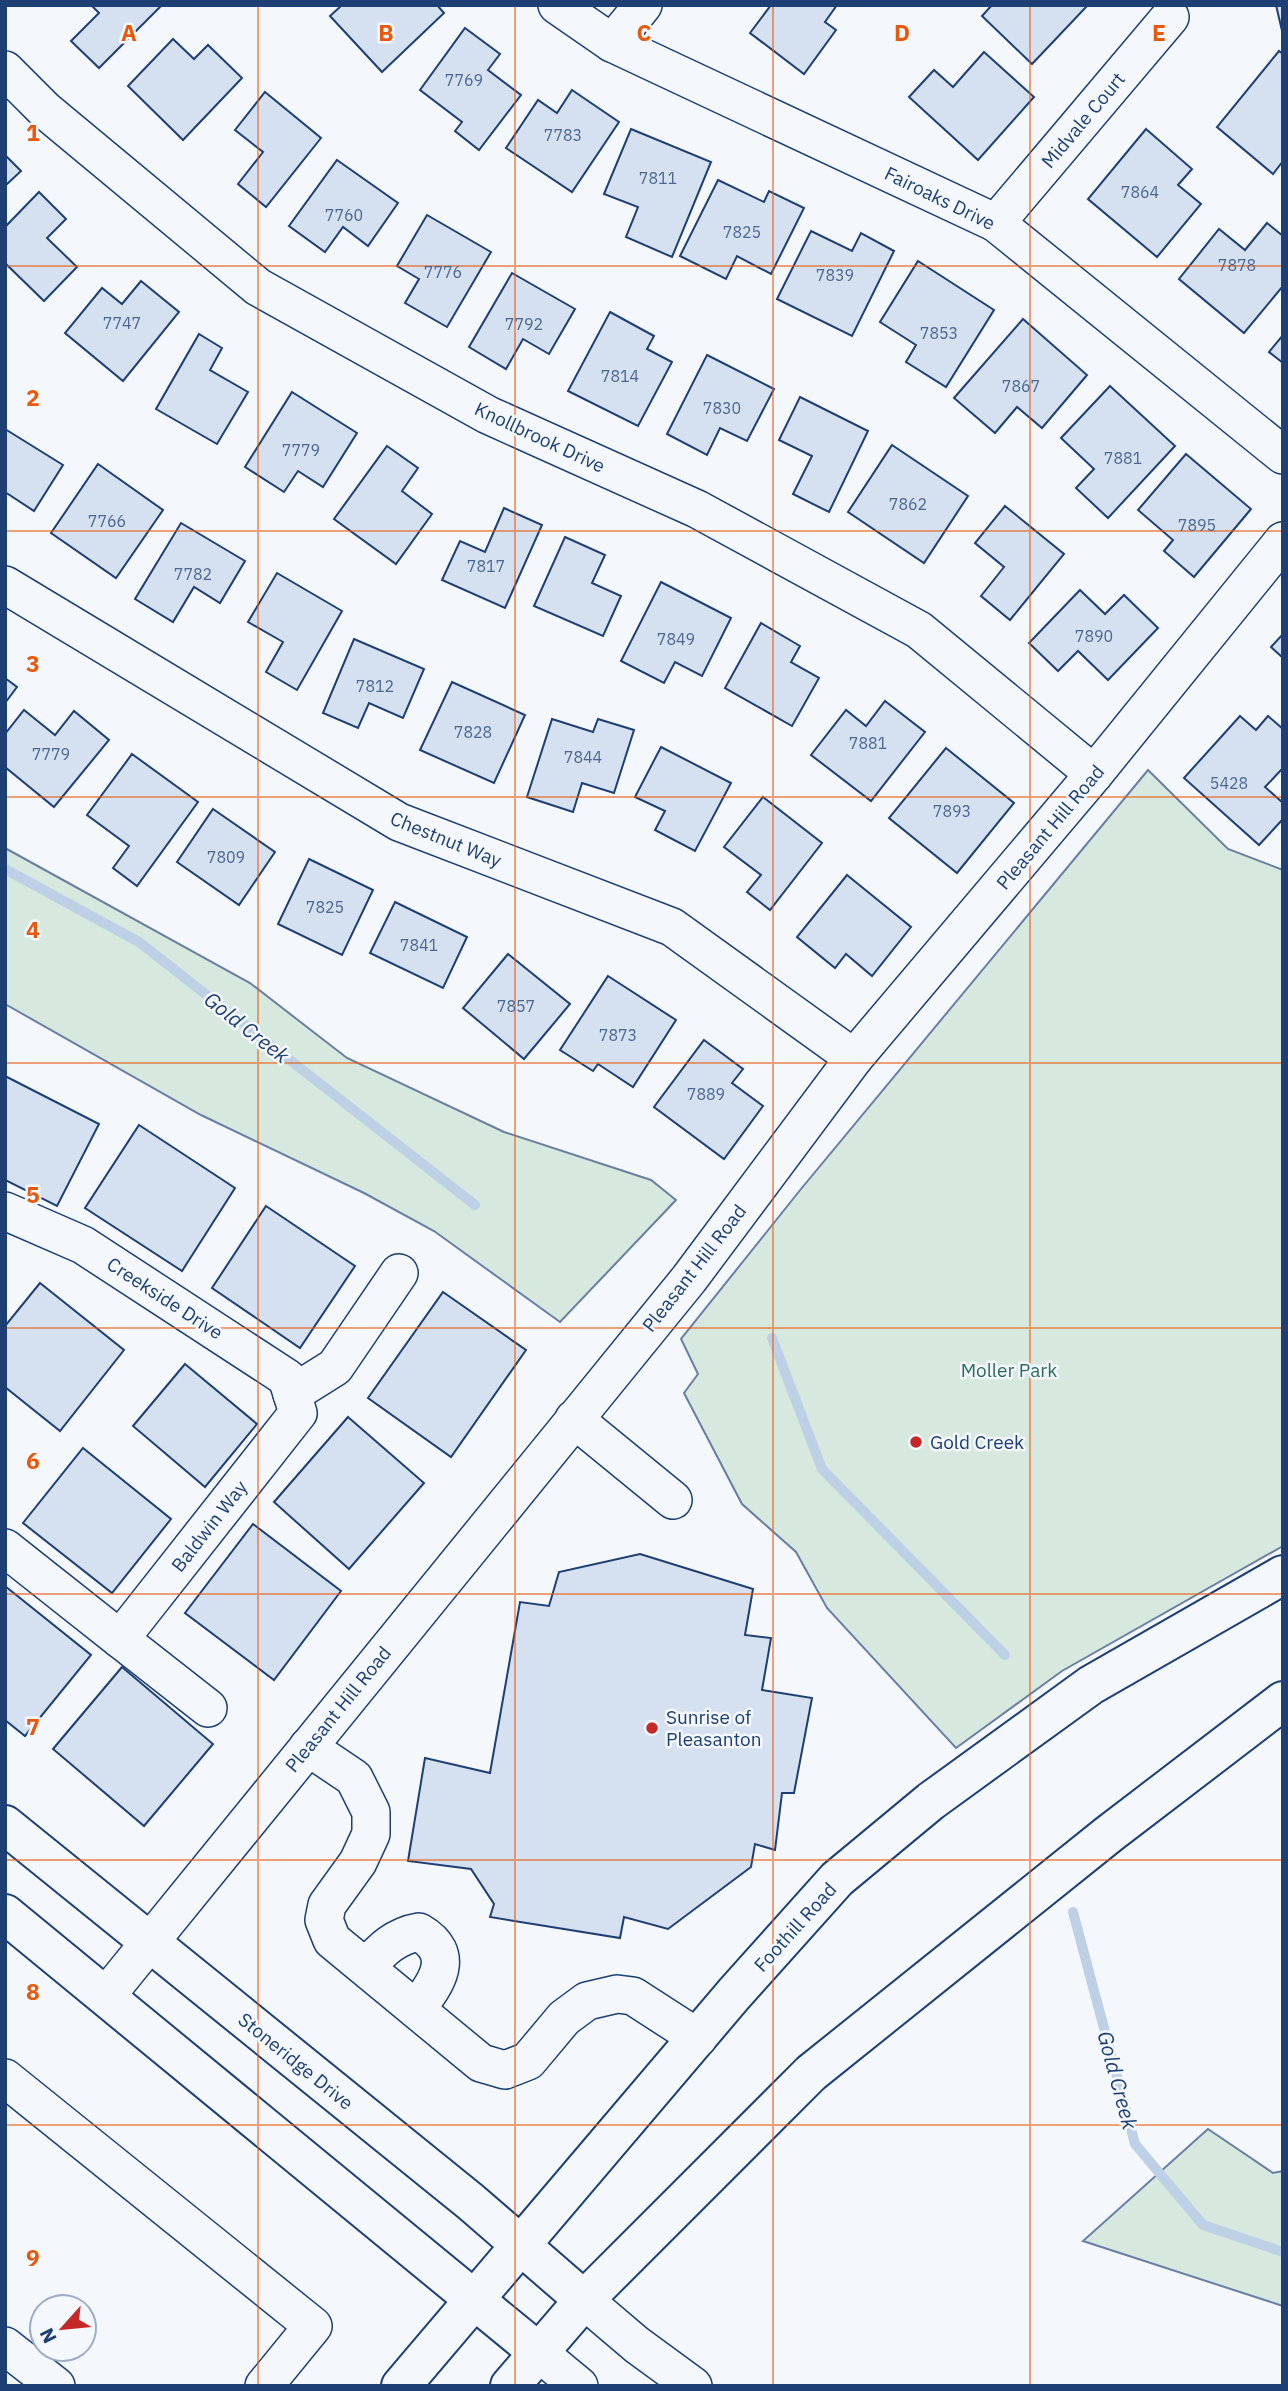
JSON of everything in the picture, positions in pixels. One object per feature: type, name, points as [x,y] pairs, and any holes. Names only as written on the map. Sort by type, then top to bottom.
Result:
[{"type":"main road","name":"Foothill Road","points":[[401,2386],[837,1879],[931,1801],[1091,1685],[1283,1575]]},
{"type":"main road","points":[[510,2386],[584,2300],[811,2073],[1098,1842],[1283,1701]]},
{"type":"main road","name":"Stoneridge Drive","points":[[5,1825],[521,2245],[584,2300]]},
{"type":"main road","points":[[5,1914],[538,2352]]},
{"type":"street","name":"Fairoaks Drive","points":[[556,5],[612,43],[996,223],[1283,455]]},
{"type":"street","points":[[612,43],[643,5]]},
{"type":"street","name":"Midvale Court","points":[[996,223],[1170,17]]},
{"type":"street","name":"Knollbrook Drive","points":[[5,70],[45,110],[257,287],[488,415],[697,509],[919,630],[1094,774]]},
{"type":"street","name":"Pleasant Hill Road","points":[[106,1996],[689,1279],[854,1058],[1094,774],[1283,541]]},
{"type":"street","name":"Chestnut Way","points":[[5,585],[399,822],[673,927],[854,1058]]},
{"type":"street","name":"Creekside Drive","points":[[5,1211],[83,1245],[287,1378],[295,1403]]},
{"type":"street","name":"Baldwin Way","points":[[120,1639],[295,1403],[335,1367],[399,1273]]},
{"type":"street","points":[[574,1419],[673,1500]]},
{"type":"street","points":[[5,1548],[208,1708]]},
{"type":"street","points":[[308,1747],[354,1778],[371,1812],[371,1834],[358,1862],[327,1905],[324,1920],[332,1940],[481,2063],[505,2070],[527,2061],[564,2018],[587,2001],[617,1994],[633,1996],[698,2038]]},
{"type":"street","points":[[366,1967],[389,1943],[406,1934],[419,1932],[433,1940],[441,1959],[436,1984],[416,2009]]},
{"type":"street","points":[[5,2078],[313,2326],[264,2386]]},
{"type":"street","points":[[584,2300],[637,2345],[692,2386]]},
{"type":"street","points":[[5,2346],[56,2386]]},
{"type":"street","points":[[538,2352],[579,2386]]},
{"type":"green space","name":"Moller Park","points":[[1148,770],[1228,849],[1283,870],[1283,1546],[1062,1671],[956,1748],[827,1608],[796,1552],[742,1504],[684,1393],[698,1374],[681,1339],[801,1189]]},
{"type":"green space","points":[[5,848],[250,983],[347,1058],[504,1132],[651,1180],[676,1200],[560,1322],[434,1231],[364,1193],[201,1115],[5,1004]]},
{"type":"green space","points":[[1208,2129],[1273,2173],[1283,2171],[1283,2306],[1083,2241]]},
{"type":"building","points":[[91,5],[160,7],[99,68],[71,41],[99,13]]},
{"type":"building","points":[[342,5],[437,5],[444,13],[382,72],[330,16]]},
{"type":"building","points":[[771,5],[837,5],[825,22],[836,30],[804,74],[750,33]]},
{"type":"building","points":[[992,5],[1088,5],[1032,64],[982,16]]},
{"type":"building","points":[[1276,5],[1283,5],[1283,35]]},
{"type":"building","points":[[465,28],[500,54],[488,70],[521,95],[479,150],[455,131],[462,122],[420,90]]},
{"type":"building","points":[[173,39],[194,59],[208,45],[242,78],[183,140],[128,86]]},
{"type":"building","points":[[1279,51],[1283,54],[1283,161],[1273,174],[1217,127]]},
{"type":"building","points":[[984,52],[1034,97],[978,160],[909,97],[934,70],[953,87]]},
{"type":"building","points":[[572,90],[619,122],[572,192],[506,148],[538,100],[557,113]]},
{"type":"building","points":[[265,92],[321,138],[266,207],[238,184],[263,152],[235,130]]},
{"type":"building","points":[[631,129],[711,162],[672,257],[626,237],[638,207],[604,194]]},
{"type":"building","points":[[1146,129],[1192,169],[1178,185],[1201,204],[1157,257],[1088,199]]},
{"type":"building","points":[[5,155],[21,171],[5,186]]},
{"type":"building","points":[[337,160],[398,203],[368,246],[343,227],[325,252],[289,226]]},
{"type":"building","points":[[718,180],[764,202],[769,191],[804,208],[771,274],[737,256],[726,279],[680,256]]},
{"type":"building","points":[[39,192],[66,219],[47,238],[77,267],[44,301],[5,263],[5,227]]},
{"type":"building","points":[[427,215],[491,252],[447,327],[405,303],[419,279],[397,266]]},
{"type":"building","points":[[1267,223],[1283,236],[1283,286],[1244,333],[1179,279],[1219,229],[1245,250]]},
{"type":"building","points":[[811,231],[852,251],[861,233],[894,251],[852,336],[777,299]]},
{"type":"building","points":[[918,261],[994,310],[946,387],[906,362],[916,345],[880,322]]},
{"type":"building","points":[[512,273],[575,309],[549,354],[523,339],[506,369],[469,347]]},
{"type":"building","points":[[141,281],[179,312],[123,381],[65,333],[102,288],[122,304]]},
{"type":"building","points":[[610,312],[654,336],[647,349],[672,362],[638,426],[568,391]]},
{"type":"building","points":[[1023,319],[1087,375],[1042,428],[1017,407],[995,433],[954,398]]},
{"type":"building","points":[[199,334],[222,348],[210,370],[248,392],[217,444],[156,409]]},
{"type":"building","points":[[1283,335],[1283,363],[1269,352]]},
{"type":"building","points":[[707,355],[774,389],[747,441],[720,428],[707,455],[667,434]]},
{"type":"building","points":[[1110,386],[1175,446],[1108,518],[1076,488],[1094,469],[1061,438]]},
{"type":"building","points":[[292,392],[357,433],[323,487],[298,471],[284,492],[245,467]]},
{"type":"building","points":[[800,397],[868,431],[829,512],[793,494],[812,456],[779,440]]},
{"type":"building","points":[[5,429],[63,465],[34,511],[5,492]]},
{"type":"building","points":[[892,445],[968,496],[924,563],[848,512]]},
{"type":"building","points":[[387,446],[418,468],[402,491],[432,514],[396,564],[334,519]]},
{"type":"building","points":[[1186,454],[1251,509],[1194,577],[1164,551],[1173,540],[1138,510]]},
{"type":"building","points":[[98,464],[163,510],[116,578],[51,533]]},
{"type":"building","points":[[1005,506],[1064,554],[1010,620],[981,596],[1004,567],[975,543]]},
{"type":"building","points":[[504,508],[542,525],[505,608],[442,580],[460,541],[485,552]]},
{"type":"building","points":[[181,523],[245,561],[220,603],[194,587],[173,622],[135,599]]},
{"type":"building","points":[[565,537],[605,555],[592,583],[621,596],[603,636],[534,606]]},
{"type":"building","points":[[277,573],[342,611],[297,690],[266,672],[283,642],[248,622]]},
{"type":"building","points":[[661,582],[731,618],[702,676],[675,662],[664,683],[621,661]]},
{"type":"building","points":[[1080,590],[1105,614],[1124,595],[1158,628],[1108,680],[1078,651],[1058,671],[1029,643]]},
{"type":"building","points":[[761,623],[800,646],[791,662],[819,678],[792,726],[725,688]]},
{"type":"building","points":[[1283,634],[1283,658],[1271,647]]},
{"type":"building","points":[[354,639],[424,669],[403,718],[369,703],[358,728],[323,713]]},
{"type":"building","points":[[5,678],[17,687],[5,703]]},
{"type":"building","points":[[452,682],[525,715],[494,783],[420,750]]},
{"type":"building","points":[[885,701],[925,732],[871,801],[811,755],[846,710],[866,726]]},
{"type":"building","points":[[24,710],[55,735],[74,711],[109,740],[54,807],[5,767],[5,734]]},
{"type":"building","points":[[1240,716],[1256,730],[1268,716],[1283,729],[1283,768],[1265,787],[1283,803],[1283,819],[1259,845],[1184,778]]},
{"type":"building","points":[[552,719],[593,732],[598,719],[634,730],[614,793],[582,783],[573,812],[527,797]]},
{"type":"building","points":[[661,747],[731,783],[695,851],[655,830],[665,811],[635,797]]},
{"type":"building","points":[[946,748],[1014,803],[957,873],[889,818]]},
{"type":"building","points":[[132,754],[198,802],[137,886],[113,868],[129,846],[87,815]]},
{"type":"building","points":[[763,797],[822,843],[770,910],[747,892],[761,875],[724,847]]},
{"type":"building","points":[[213,809],[275,852],[239,905],[177,862]]},
{"type":"building","points":[[309,859],[373,890],[342,955],[278,924]]},
{"type":"building","points":[[847,875],[911,927],[872,976],[846,954],[835,968],[797,937]]},
{"type":"building","points":[[395,902],[467,937],[443,988],[370,953]]},
{"type":"building","points":[[508,954],[570,1004],[524,1059],[463,1008]]},
{"type":"building","points":[[608,976],[676,1020],[633,1087],[598,1064],[593,1071],[560,1050]]},
{"type":"building","points":[[704,1040],[743,1069],[732,1083],[763,1106],[724,1159],[654,1107]]},
{"type":"building","points":[[5,1076],[99,1124],[57,1206],[5,1180]]},
{"type":"building","points":[[139,1125],[235,1188],[182,1271],[85,1208]]},
{"type":"building","points":[[266,1206],[355,1266],[300,1348],[212,1288]]},
{"type":"building","points":[[40,1283],[124,1350],[60,1431],[5,1387],[5,1326]]},
{"type":"building","points":[[443,1292],[526,1350],[451,1457],[368,1398]]},
{"type":"building","points":[[185,1364],[257,1424],[205,1487],[133,1426]]},
{"type":"building","points":[[348,1417],[424,1483],[349,1569],[274,1502]]},
{"type":"building","points":[[83,1448],[171,1519],[112,1593],[23,1523]]},
{"type":"building","points":[[253,1524],[341,1591],[274,1680],[185,1613]]},
{"type":"building","name":"Sunrise of Pleasanton","points":[[640,1554],[753,1589],[745,1635],[771,1638],[762,1690],[812,1698],[794,1793],[782,1793],[775,1850],[755,1844],[751,1867],[668,1929],[624,1917],[620,1938],[490,1917],[494,1904],[471,1869],[408,1861],[425,1758],[490,1773],[520,1602],[549,1606],[559,1572]]},
{"type":"building","points":[[5,1586],[91,1655],[25,1736],[5,1720]]},
{"type":"building","points":[[122,1667],[213,1744],[144,1826],[53,1749]]},
{"type":"waterway","name":"Gold Creek","points":[[5,869],[139,942],[475,1205]]},
{"type":"waterway","name":"Gold Creek","points":[[772,1338],[822,1469],[1005,1655]]},
{"type":"waterway","name":"Gold Creek","points":[[1073,1912],[1135,2144],[1203,2225],[1283,2252]]},
{"type":"place","name":"Gold Creek","points":[[916,1442]]},
{"type":"place","name":"Sunrise of Pleasanton","points":[[652,1728]]}]
